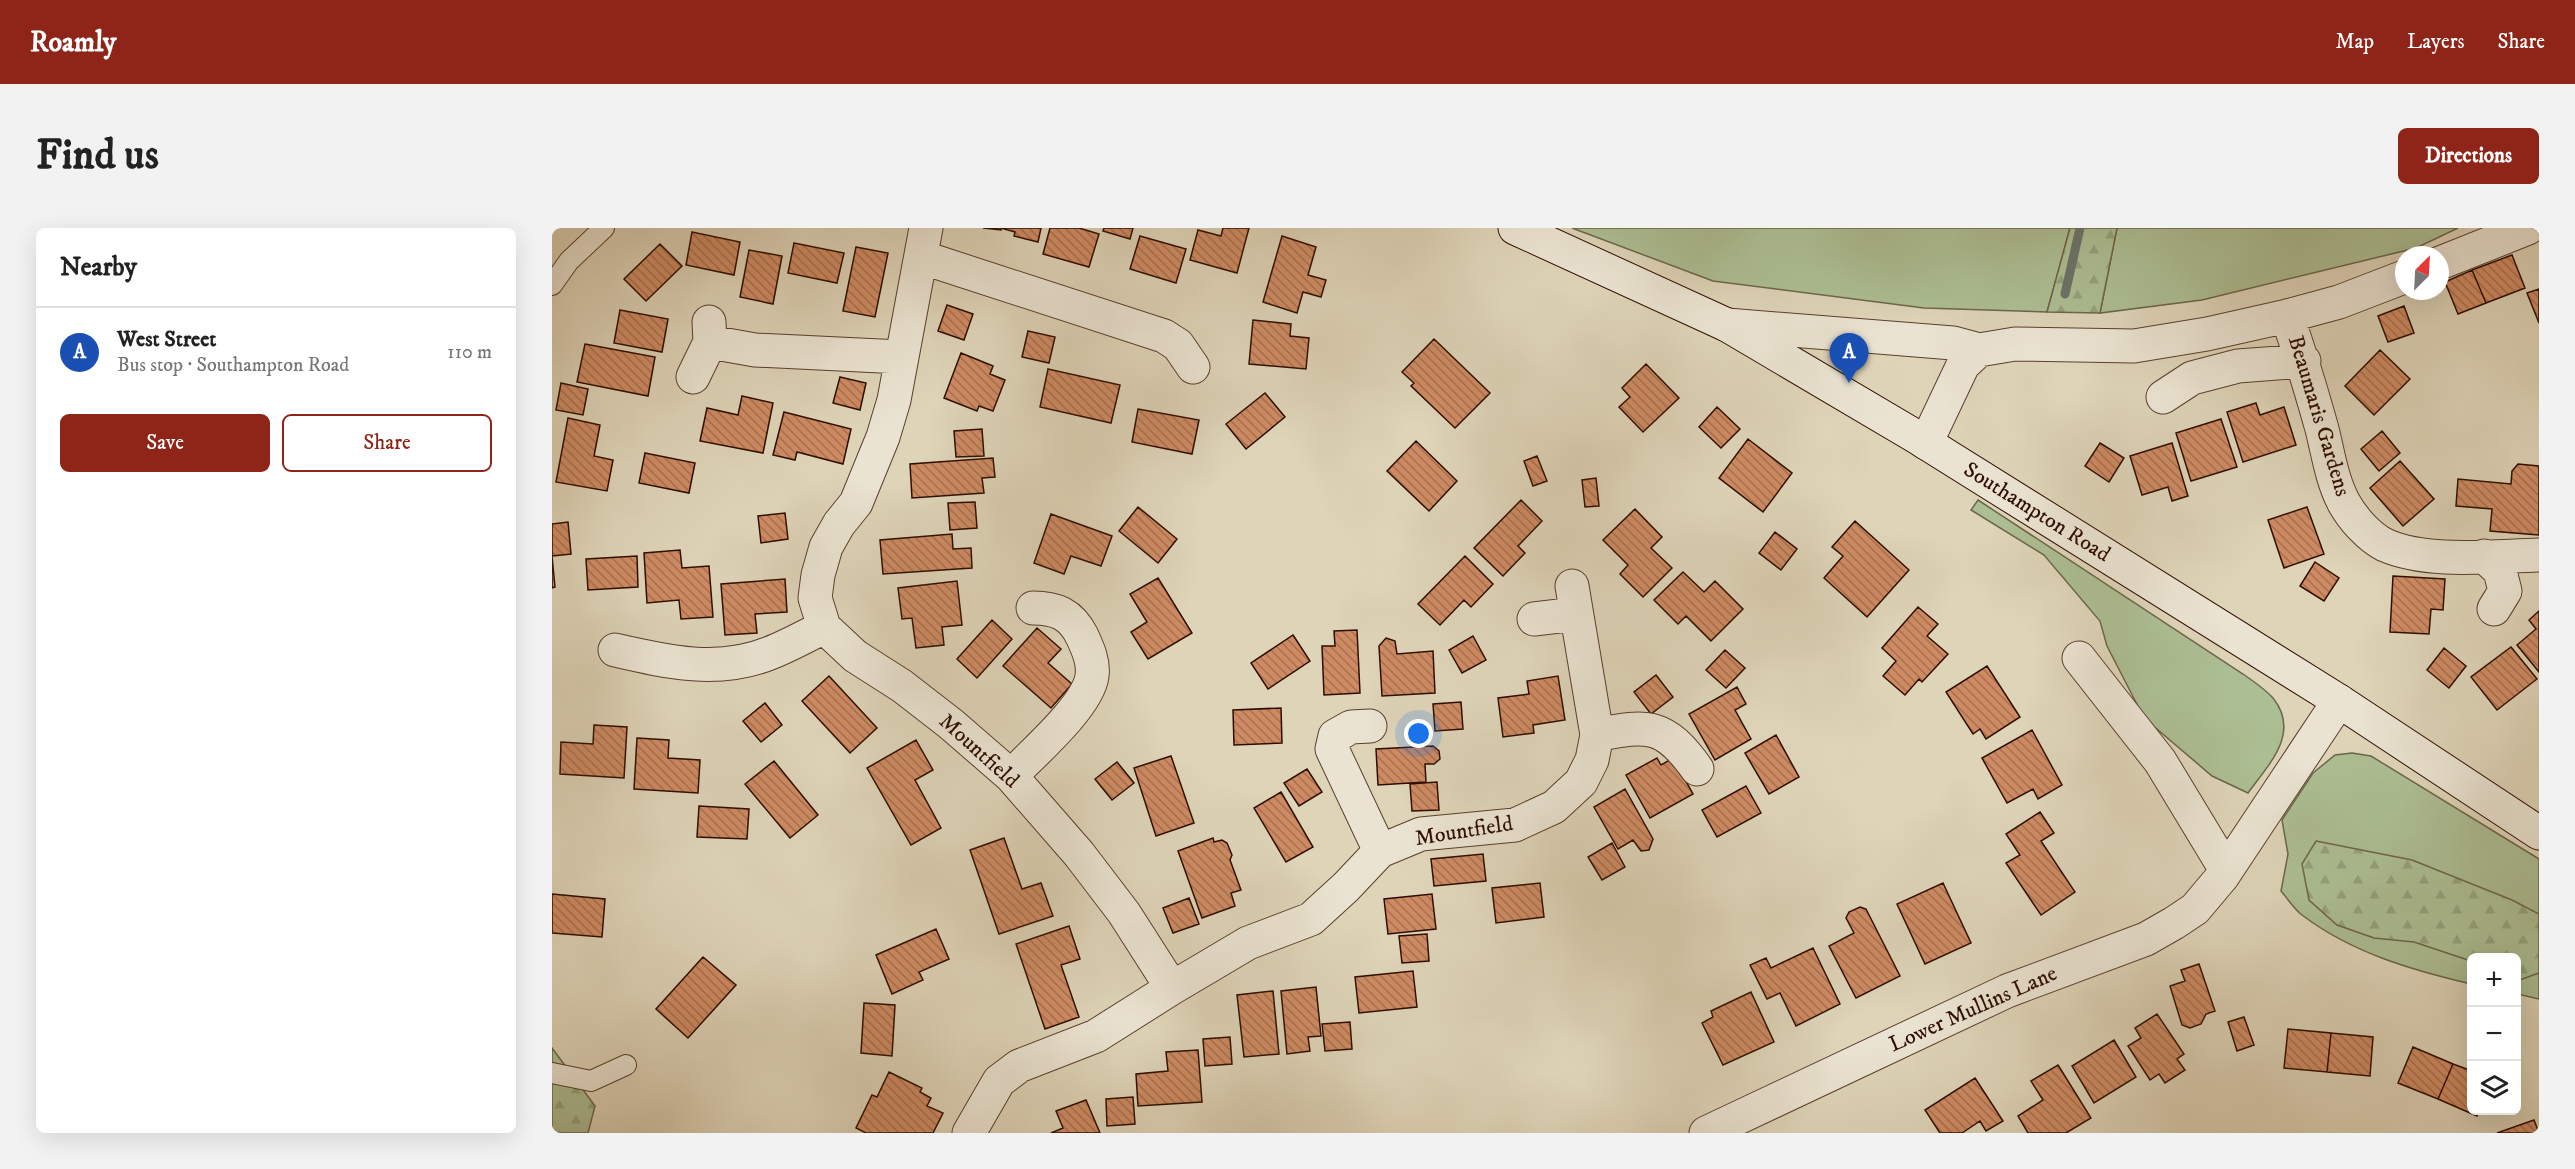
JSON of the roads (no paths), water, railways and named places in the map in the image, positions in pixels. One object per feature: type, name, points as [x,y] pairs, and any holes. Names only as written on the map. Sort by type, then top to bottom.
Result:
[{"type":"street","name":"Southampton Road","points":[[1515,228],[1727,325],[1926,443],[2339,701],[2539,833]]},
{"type":"street","points":[[2449,259],[2528,228]]},
{"type":"street","name":"Mountfield","points":[[1172,988],[1124,913],[1080,854],[1011,776],[951,724],[902,686],[855,656],[824,627],[815,598],[818,575],[826,548],[839,524],[855,503],[883,437],[894,400],[923,243],[1164,336],[1178,345],[1193,367]]},
{"type":"street","points":[[1727,325],[1953,343],[1979,351],[2015,344],[2134,346],[2207,334],[2287,316],[2339,302],[2395,280]]},
{"type":"street","name":"Beaumaris Gardens","points":[[2287,316],[2304,362],[2334,474],[2344,502],[2360,525],[2384,544],[2414,553],[2449,556],[2539,555]]},
{"type":"street","points":[[693,377],[709,332],[755,350],[901,357]]},
{"type":"street","points":[[1926,443],[1963,365],[1979,351]]},
{"type":"street","points":[[2163,397],[2192,378],[2238,366],[2304,362]]},
{"type":"street","points":[[2484,556],[2500,572],[2505,591],[2494,609]]},
{"type":"street","name":"Mountfield","points":[[969,1133],[999,1081],[1019,1066],[1096,1036],[1248,943],[1311,919],[1380,851],[1421,834],[1515,825],[1554,807],[1581,782],[1592,760],[1597,735],[1574,600],[1534,619]]},
{"type":"street","points":[[1011,776],[1071,713],[1088,691],[1092,675],[1090,654],[1077,626],[1052,608],[1033,608]]},
{"type":"street","points":[[615,650],[671,663],[723,665],[769,654],[824,627]]},
{"type":"street","points":[[2079,658],[2160,761],[2226,870]]},
{"type":"street","name":"Lower Mullins Lane","points":[[1706,1133],[2007,991],[2146,939],[2195,909],[2226,870],[2339,701]]},
{"type":"street","points":[[1370,726],[1351,727],[1335,736],[1332,748],[1380,851]]},
{"type":"street","points":[[1597,735],[1628,728],[1661,732],[1681,747],[1697,769]]},
{"type":"lane","points":[[552,285],[569,261],[604,228]]},
{"type":"lane","points":[[552,1073],[591,1081],[626,1065]]},
{"type":"waterway","points":[[2065,294],[2080,228]]},
{"type":"place","name":"West Street","points":[[1849,383]]}]
